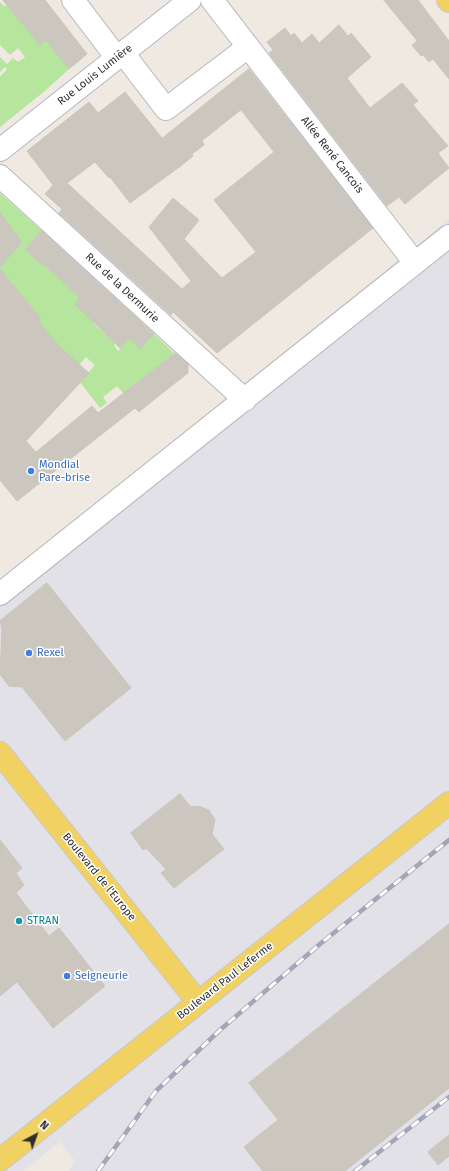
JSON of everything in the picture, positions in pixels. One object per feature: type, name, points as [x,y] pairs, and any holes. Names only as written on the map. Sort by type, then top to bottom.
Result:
[{"type":"main road","name":"Boulevard de l'Europe","points":[[0,753],[198,1002]]},
{"type":"main road","name":"Boulevard Paul Leferme","points":[[0,1160],[449,803]]},
{"type":"street","points":[[73,0],[166,109],[248,47]]},
{"type":"street","name":"Rue Louis Lumière","points":[[0,150],[190,0]]},
{"type":"street","name":"Allée René Cancois","points":[[212,0],[415,263]]},
{"type":"street","name":"Rue de la Dermurie","points":[[0,176],[245,400]]},
{"type":"street","points":[[0,594],[449,236]]},
{"type":"shaded area","points":[[449,219],[449,1171],[69,1171],[75,1161],[60,1142],[23,1171],[0,1171],[0,594]]},
{"type":"green space","points":[[0,2],[4,6],[7,5],[6,3],[33,36],[41,30],[69,69],[46,90],[0,127],[0,77],[7,69],[5,67],[0,72],[0,57],[7,64],[13,58],[18,62],[25,57],[18,48],[10,55],[0,45]]},
{"type":"green space","points":[[0,193],[42,231],[25,250],[42,265],[44,264],[100,317],[94,324],[107,336],[114,330],[116,331],[132,313],[138,319],[114,345],[118,351],[130,337],[140,349],[154,334],[174,353],[124,394],[117,386],[103,397],[107,403],[100,408],[80,382],[95,365],[86,357],[72,373],[31,321],[38,315],[9,280],[0,286],[0,267],[4,263],[0,258]]},
{"type":"building","points":[[3,0],[45,0],[87,54],[69,69],[46,40],[40,45]]},
{"type":"building","points":[[384,0],[418,0],[449,41],[449,79],[433,59],[429,62],[423,55],[421,56],[412,45],[417,41]]},
{"type":"building","points":[[339,25],[348,36],[351,33],[371,57],[347,78],[370,108],[402,83],[418,101],[413,105],[448,146],[438,153],[449,168],[405,204],[399,197],[387,206],[269,53],[273,50],[267,42],[285,28],[291,36],[294,33],[302,43],[312,34],[319,43]]},
{"type":"building","points":[[249,69],[373,228],[217,353],[173,312],[171,315],[59,213],[62,209],[45,194],[53,185],[27,151],[89,102],[98,113],[125,92],[162,138]],"holes":[[[241,110],[274,152],[214,200],[256,252],[222,278],[184,239],[199,220],[173,198],[149,227],[191,281],[182,289],[67,183],[95,162],[109,178],[110,177],[130,203],[193,156],[192,154],[204,145],[202,141]]]},
{"type":"building","points":[[0,213],[22,242],[0,267]]},
{"type":"building","points":[[42,231],[154,334],[140,349],[130,338],[120,348],[75,304],[80,298],[44,264],[42,265],[25,250]]},
{"type":"building","points":[[0,269],[41,319],[38,321],[61,348],[89,373],[26,441],[36,452],[92,406],[98,413],[175,353],[188,364],[188,373],[139,412],[135,408],[17,501],[0,480]]},
{"type":"building","points":[[47,583],[131,688],[65,741],[22,687],[9,686],[0,674],[2,629],[0,621]]},
{"type":"building","points":[[180,794],[191,807],[198,806],[209,810],[215,820],[212,834],[224,849],[174,888],[161,873],[166,869],[146,848],[143,850],[131,833]]},
{"type":"building","points":[[0,840],[22,868],[16,873],[24,885],[16,893],[49,936],[59,928],[105,986],[53,1028],[17,982],[0,996]]},
{"type":"building","points":[[449,924],[449,1088],[345,1171],[263,1171],[244,1147],[278,1120],[249,1083]]},
{"type":"building","points":[[449,1135],[449,1156],[438,1165],[428,1152]]},
{"type":"railway","points":[[98,1171],[156,1091],[220,1030],[320,944],[449,840]]},
{"type":"railway","points":[[355,1171],[449,1097]]},
{"type":"place","name":"Mondial Pare-brise","points":[[31,471]]},
{"type":"place","name":"Rexel","points":[[29,653]]},
{"type":"place","name":"STRAN","points":[[19,921]]},
{"type":"place","name":"Seigneurie","points":[[67,976]]}]
